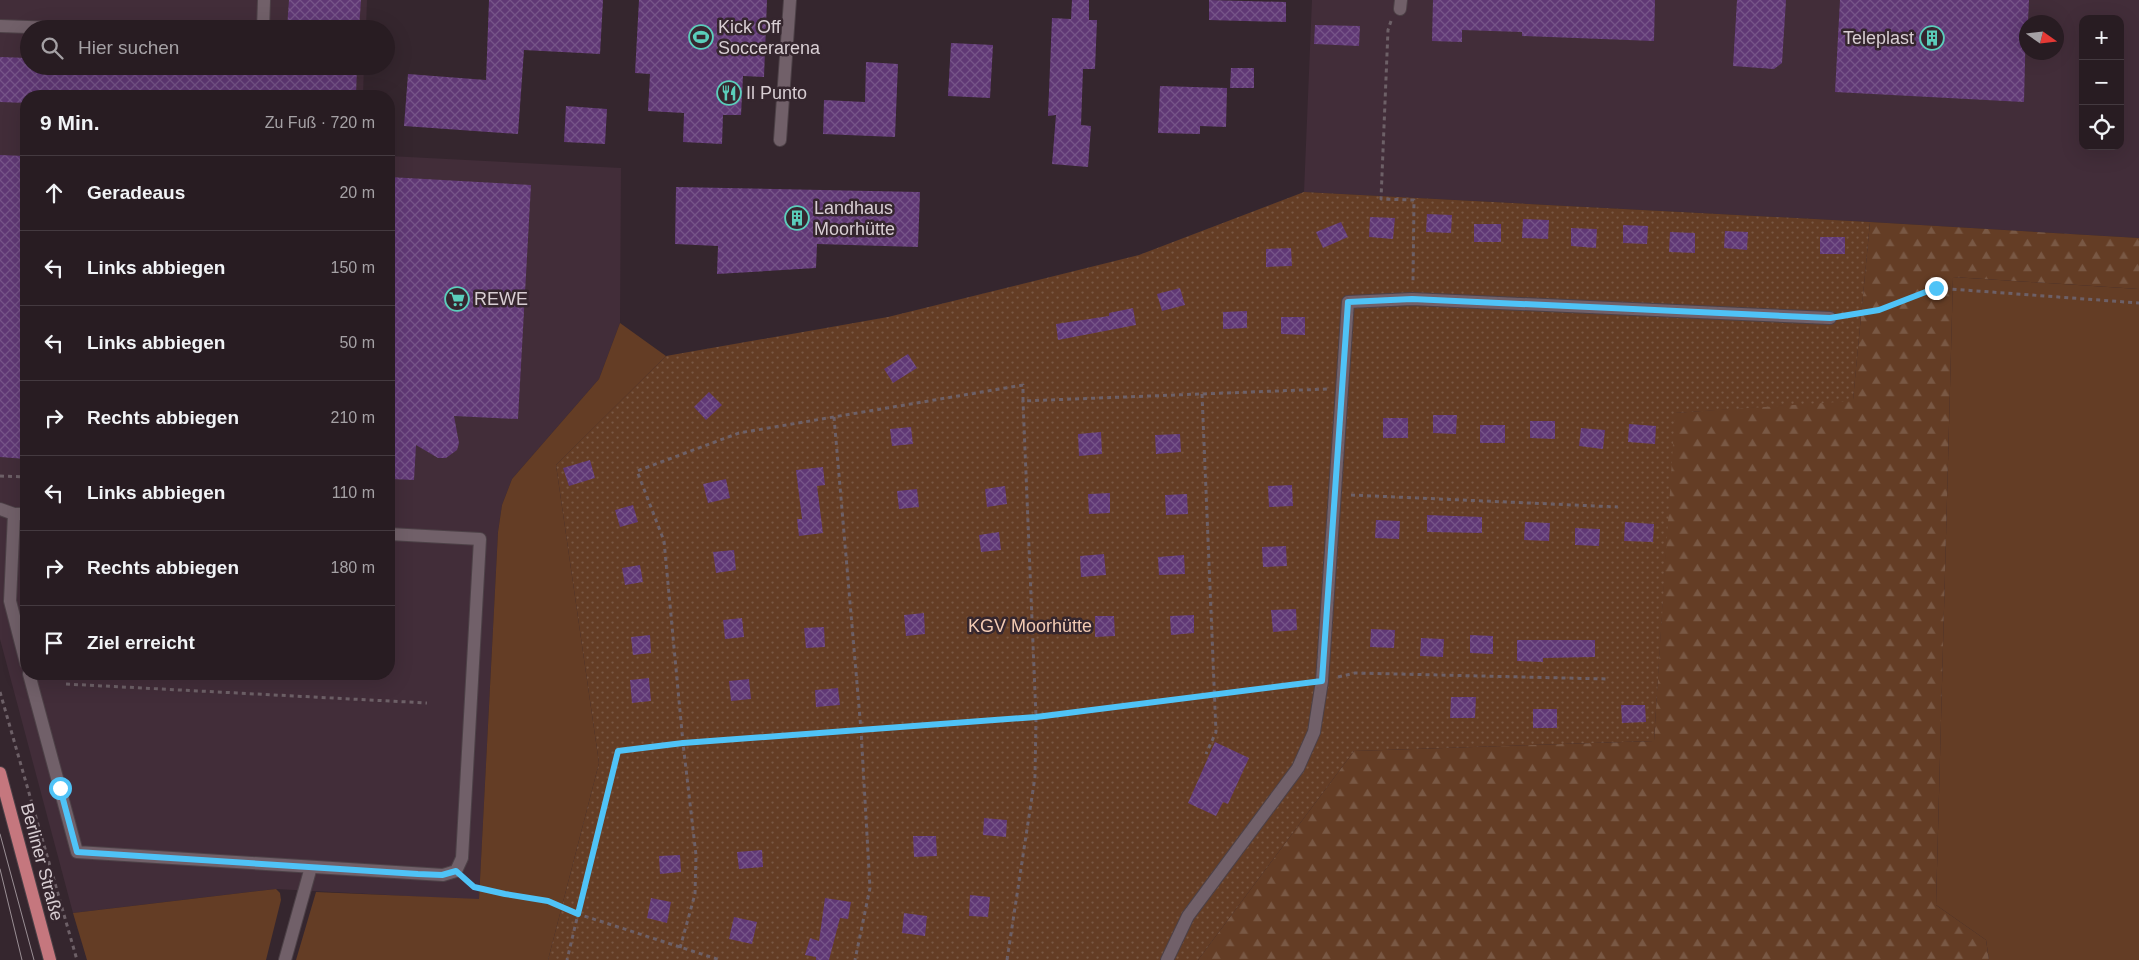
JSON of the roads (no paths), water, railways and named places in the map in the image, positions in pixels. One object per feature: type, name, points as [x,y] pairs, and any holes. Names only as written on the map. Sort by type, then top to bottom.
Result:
[{"type":"main road","name":"Berliner Straße","points":[[0,773],[50,960]]},
{"type":"lane","points":[[263,20],[264,0]]},
{"type":"lane","points":[[780,140],[790,0]]},
{"type":"lane","points":[[0,26],[20,27]]},
{"type":"lane","points":[[1167,960],[1188,916],[1298,768],[1314,732],[1322,681],[1348,302],[1412,299],[1830,318]]},
{"type":"lane","points":[[0,509],[20,514],[10,601],[20,640]]},
{"type":"lane","points":[[31,680],[77,852],[442,875],[456,871],[462,858],[480,538],[395,534]]},
{"type":"lane","points":[[284,960],[311,867]]},
{"type":"tram line","points":[[0,834],[34,960]]},
{"type":"tram line","points":[[0,869],[22,960]]},
{"type":"place","name":"Kick Off Soccerarena","points":[[701,37]]},
{"type":"place","name":"Teleplast","points":[[1932,38]]},
{"type":"place","name":"Il Punto","points":[[729,93]]},
{"type":"place","name":"Landhaus Moorhütte","points":[[797,218]]},
{"type":"place","name":"REWE","points":[[457,299]]},
{"type":"park label","name":"KGV Moorhütte","points":[[1030,626]]}]
